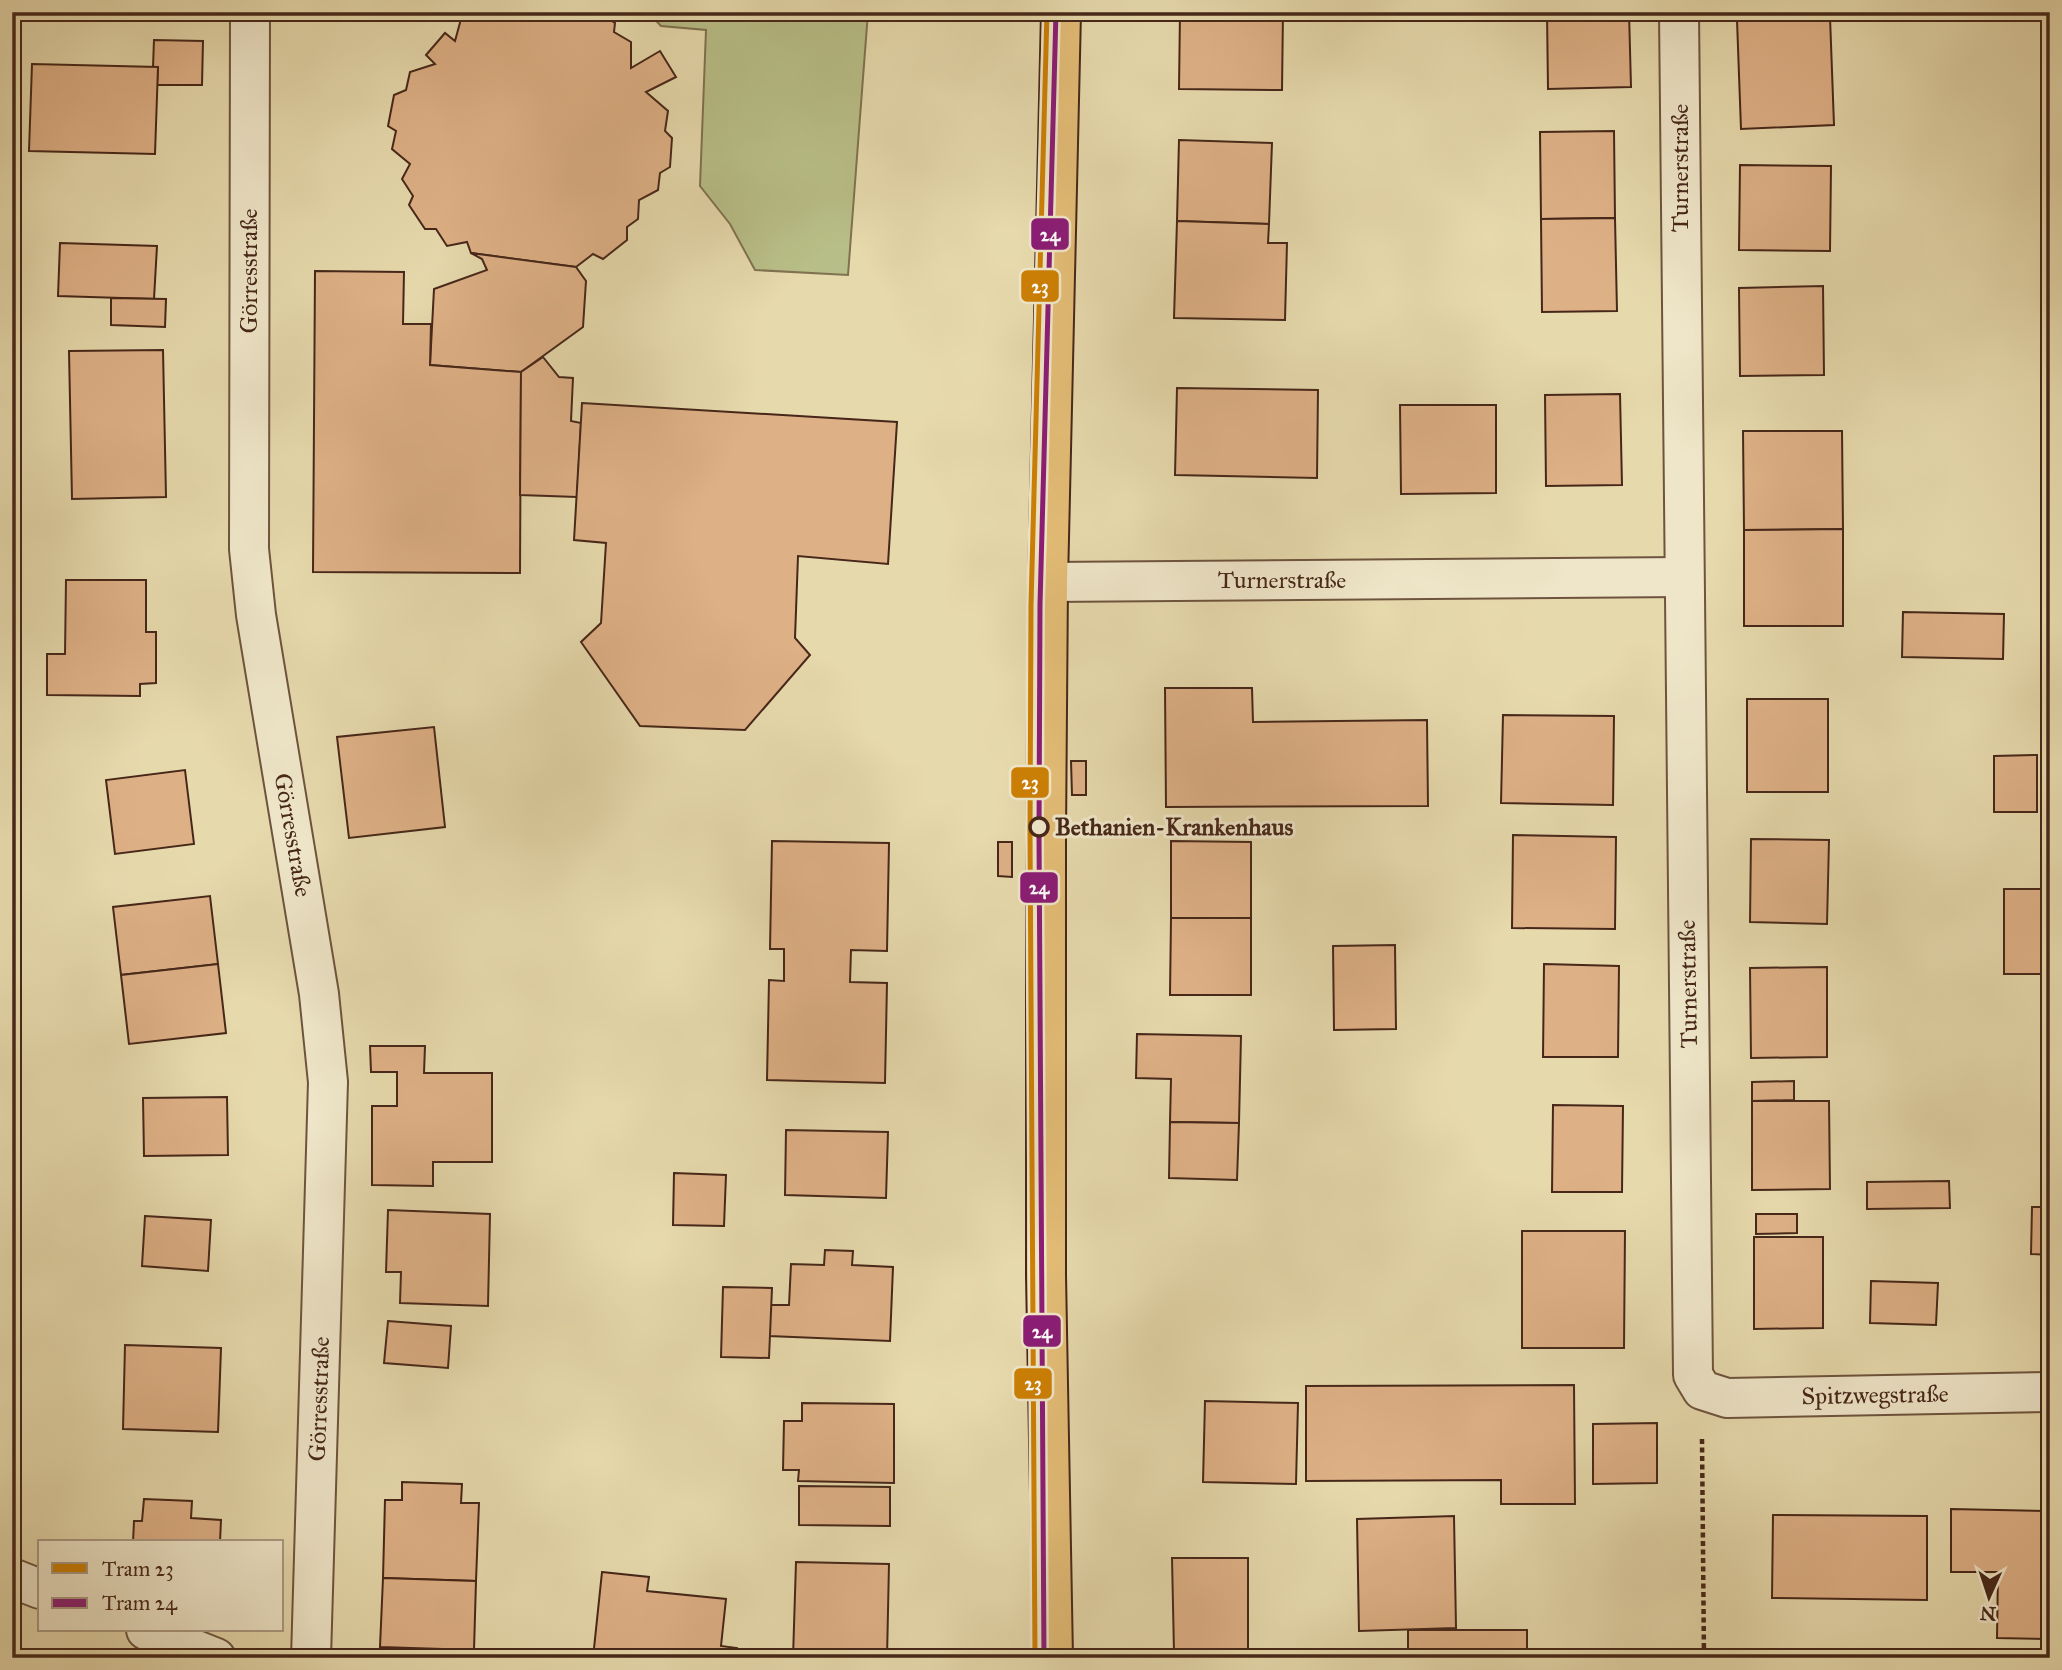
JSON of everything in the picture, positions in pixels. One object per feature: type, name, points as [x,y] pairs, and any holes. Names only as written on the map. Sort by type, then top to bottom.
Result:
[{"type":"main road","points":[[1053,1658],[1046,1275],[1048,582],[1061,12]]},
{"type":"street","name":"Görresstraße","points":[[250,12],[249,549],[256,615],[319,994],[328,1082],[311,1658]]},
{"type":"street","name":"Turnerstraße","points":[[1679,12],[1693,1375],[1702,1390]]},
{"type":"street","name":"Turnerstraße","points":[[1048,582],[1684,577]]},
{"type":"street","name":"Spitzwegstraße","points":[[1702,1390],[1727,1398],[2050,1392]]},
{"type":"street","points":[[12,1578],[38,1588]]},
{"type":"street","points":[[151,1632],[216,1658]]},
{"type":"path","points":[[1702,1390],[1704,1658]]},
{"type":"green space","points":[[648,12],[868,12],[848,275],[755,270],[730,224],[700,186],[706,30],[661,26]]},
{"type":"building","points":[[26,12],[140,12],[140,18],[26,21]]},
{"type":"building","points":[[482,12],[597,12],[615,23],[614,32],[631,42],[631,68],[660,51],[676,77],[646,92],[668,111],[665,131],[672,138],[670,167],[660,173],[658,190],[639,200],[638,219],[627,227],[627,240],[603,259],[593,254],[576,267],[471,253],[467,242],[447,246],[436,229],[425,229],[409,205],[413,196],[402,179],[410,164],[392,149],[396,131],[388,126],[394,95],[406,90],[410,72],[435,64],[426,55],[445,33],[455,41],[461,19],[481,15]]},
{"type":"building","points":[[1180,12],[1283,12],[1282,90],[1179,89]]},
{"type":"building","points":[[1547,12],[1629,12],[1631,87],[1548,89]]},
{"type":"building","points":[[1830,17],[1834,125],[1741,129],[1737,20]]},
{"type":"building","points":[[154,40],[203,41],[202,85],[157,85],[158,67],[153,67]]},
{"type":"building","points":[[32,64],[158,67],[155,154],[29,151]]},
{"type":"building","points":[[1614,131],[1615,218],[1541,219],[1540,132]]},
{"type":"building","points":[[1179,140],[1272,143],[1269,224],[1177,221]]},
{"type":"building","points":[[1740,165],[1831,166],[1830,251],[1739,250]]},
{"type":"building","points":[[1615,218],[1617,311],[1542,312],[1541,219]]},
{"type":"building","points":[[1177,221],[1269,224],[1268,243],[1287,243],[1285,320],[1174,318]]},
{"type":"building","points":[[60,243],[157,246],[154,299],[58,296]]},
{"type":"building","points":[[471,253],[576,267],[586,281],[583,327],[521,372],[430,365],[434,289],[487,270],[482,259]]},
{"type":"building","points":[[315,271],[404,272],[403,324],[431,324],[430,365],[521,372],[520,573],[313,572]]},
{"type":"building","points":[[2044,285],[2050,285],[2050,380],[2043,380]]},
{"type":"building","points":[[1823,286],[1824,375],[1740,376],[1739,288]]},
{"type":"building","points":[[111,298],[166,299],[165,327],[111,325]]},
{"type":"building","points":[[163,350],[166,497],[72,499],[69,351]]},
{"type":"building","points":[[543,357],[559,377],[573,378],[571,421],[581,423],[577,497],[520,495],[521,372]]},
{"type":"building","points":[[1177,388],[1318,390],[1317,478],[1175,475]]},
{"type":"building","points":[[1620,394],[1622,485],[1546,486],[1545,395]]},
{"type":"building","points":[[582,403],[897,422],[888,564],[798,556],[795,638],[810,655],[745,730],[640,726],[581,642],[601,623],[606,543],[574,540]]},
{"type":"building","points":[[1400,405],[1496,405],[1496,493],[1401,494]]},
{"type":"building","points":[[1743,431],[1842,431],[1843,529],[1744,530]]},
{"type":"building","points":[[1843,529],[1843,626],[1744,626],[1744,530]]},
{"type":"building","points":[[66,580],[146,580],[146,632],[156,632],[156,683],[140,684],[140,696],[47,695],[47,654],[65,654]]},
{"type":"building","points":[[1903,612],[2004,614],[2003,659],[1902,657]]},
{"type":"building","points":[[1165,688],[1252,688],[1253,722],[1427,720],[1428,806],[1166,807]]},
{"type":"building","points":[[1747,699],[1828,699],[1828,792],[1747,792]]},
{"type":"building","points":[[1503,715],[1614,716],[1613,805],[1501,803]]},
{"type":"building","points":[[434,727],[445,827],[349,838],[337,737]]},
{"type":"building","points":[[2037,755],[2037,812],[1994,812],[1994,756]]},
{"type":"building","points":[[1071,761],[1086,761],[1086,795],[1072,795]]},
{"type":"building","points":[[185,770],[194,844],[115,854],[106,780]]},
{"type":"building","points":[[1513,835],[1616,837],[1615,929],[1512,928]]},
{"type":"building","points":[[1751,839],[1829,840],[1827,924],[1750,922]]},
{"type":"building","points":[[772,841],[889,843],[887,951],[851,950],[850,982],[887,983],[885,1083],[767,1080],[769,980],[784,981],[784,949],[770,949]]},
{"type":"building","points":[[1171,841],[1251,842],[1251,918],[1171,918]]},
{"type":"building","points":[[998,842],[1012,842],[1012,877],[998,876]]},
{"type":"building","points":[[2004,889],[2050,889],[2050,974],[2004,974]]},
{"type":"building","points":[[210,896],[218,964],[121,975],[113,907]]},
{"type":"building","points":[[1171,918],[1251,918],[1251,995],[1170,995]]},
{"type":"building","points":[[1395,945],[1396,1029],[1334,1030],[1333,946]]},
{"type":"building","points":[[218,964],[226,1033],[129,1044],[121,975]]},
{"type":"building","points":[[1544,964],[1619,966],[1618,1057],[1543,1057]]},
{"type":"building","points":[[1827,967],[1827,1057],[1751,1058],[1750,968]]},
{"type":"building","points":[[1137,1034],[1241,1036],[1239,1123],[1170,1122],[1171,1079],[1136,1078]]},
{"type":"building","points":[[370,1046],[425,1046],[424,1073],[492,1073],[492,1162],[433,1162],[433,1186],[372,1185],[372,1106],[397,1106],[397,1072],[371,1072]]},
{"type":"building","points":[[1794,1081],[1794,1100],[1752,1101],[1752,1082]]},
{"type":"building","points":[[227,1097],[228,1155],[144,1156],[143,1098]]},
{"type":"building","points":[[1752,1101],[1829,1101],[1830,1189],[1752,1190]]},
{"type":"building","points":[[1553,1105],[1623,1106],[1622,1192],[1552,1192]]},
{"type":"building","points":[[1170,1122],[1239,1123],[1237,1180],[1169,1178]]},
{"type":"building","points":[[786,1130],[888,1132],[886,1198],[785,1195]]},
{"type":"building","points":[[674,1173],[726,1175],[724,1226],[673,1225]]},
{"type":"building","points":[[1949,1181],[1950,1208],[1867,1209],[1867,1182]]},
{"type":"building","points":[[2032,1207],[2050,1207],[2050,1255],[2031,1254]]},
{"type":"building","points":[[388,1210],[490,1214],[488,1306],[400,1303],[401,1272],[386,1272]]},
{"type":"building","points":[[1756,1214],[1797,1214],[1797,1233],[1756,1234]]},
{"type":"building","points":[[145,1216],[211,1220],[208,1271],[142,1266]]},
{"type":"building","points":[[1522,1231],[1625,1231],[1624,1348],[1522,1348]]},
{"type":"building","points":[[1754,1237],[1823,1237],[1823,1328],[1754,1329]]},
{"type":"building","points":[[825,1250],[853,1251],[852,1265],[893,1267],[890,1341],[769,1336],[770,1305],[789,1305],[791,1264],[824,1265]]},
{"type":"building","points":[[1871,1281],[1938,1283],[1936,1325],[1870,1323]]},
{"type":"building","points":[[723,1287],[772,1288],[769,1358],[721,1357]]},
{"type":"building","points":[[388,1321],[451,1326],[448,1368],[384,1363]]},
{"type":"building","points":[[125,1345],[221,1348],[218,1432],[123,1429]]},
{"type":"building","points":[[1574,1385],[1575,1504],[1501,1504],[1501,1480],[1306,1481],[1306,1386]]},
{"type":"building","points":[[1205,1401],[1298,1403],[1296,1484],[1203,1482]]},
{"type":"building","points":[[802,1403],[894,1404],[894,1483],[798,1481],[799,1470],[783,1470],[784,1421],[802,1421]]},
{"type":"building","points":[[1657,1423],[1657,1483],[1593,1484],[1593,1424]]},
{"type":"building","points":[[402,1482],[462,1484],[461,1503],[479,1503],[476,1581],[383,1578],[385,1500],[402,1500]]},
{"type":"building","points":[[799,1486],[890,1487],[890,1526],[799,1525]]},
{"type":"building","points":[[144,1499],[192,1501],[191,1518],[221,1520],[220,1540],[133,1540],[134,1521],[142,1521]]},
{"type":"building","points":[[1951,1509],[2050,1511],[2050,1639],[1997,1638],[1998,1572],[1951,1572]]},
{"type":"building","points":[[1773,1515],[1927,1516],[1927,1600],[1772,1598]]},
{"type":"building","points":[[1454,1516],[1456,1628],[1359,1631],[1357,1519]]},
{"type":"building","points":[[1172,1558],[1248,1558],[1248,1651],[1174,1652]]},
{"type":"building","points":[[796,1562],[889,1564],[887,1658],[793,1658]]},
{"type":"building","points":[[602,1572],[649,1577],[647,1591],[726,1599],[721,1646],[737,1648],[736,1658],[593,1658]]},
{"type":"building","points":[[383,1578],[476,1581],[474,1650],[380,1647]]},
{"type":"building","points":[[1408,1630],[1527,1630],[1527,1658],[1408,1658]]},
{"type":"building","points":[[1248,1651],[1248,1658],[1174,1658],[1174,1652]]},
{"type":"tram line","name":"23","points":[[1035,1658],[1031,605],[1047,12]]},
{"type":"tram line","name":"24","points":[[1044,1658],[1040,605],[1056,12]]},
{"type":"place","name":"Bethanien-Krankenhaus","points":[[1039,827]]}]
